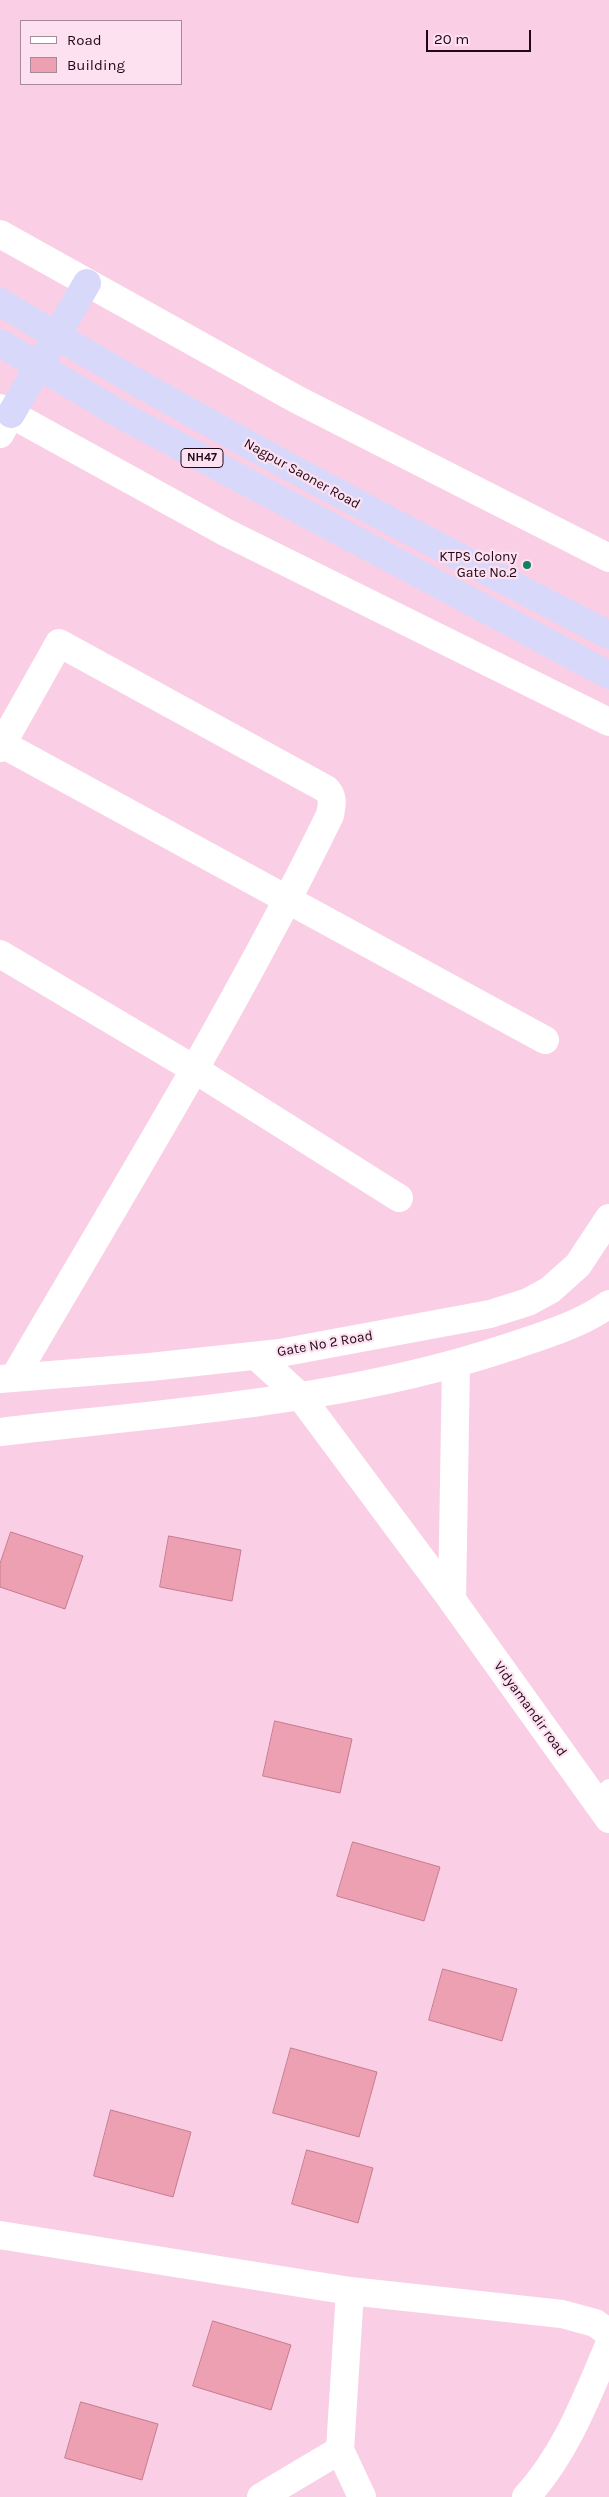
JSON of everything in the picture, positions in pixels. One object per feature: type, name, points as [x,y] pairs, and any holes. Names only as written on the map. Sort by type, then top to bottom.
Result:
[{"type":"highway","points":[[4,418],[38,366],[87,283]]},
{"type":"highway","name":"Nagpur Saoner Road","points":[[0,302],[142,386],[334,492],[609,635]]},
{"type":"highway","name":"NH47","points":[[0,343],[123,416],[609,675]]},
{"type":"street","points":[[0,234],[296,399],[609,558]]},
{"type":"street","points":[[4,418],[225,532],[609,722]]},
{"type":"street","points":[[8,1378],[194,1069],[288,900],[330,815],[332,804],[331,794],[326,789],[59,643],[1,746],[288,900],[545,1040]]},
{"type":"street","points":[[0,954],[194,1069],[399,1198]]},
{"type":"street","name":"Gate No 2 Road","points":[[8,1378],[150,1367],[256,1356],[490,1314],[528,1302],[550,1290],[578,1265],[609,1218]]},
{"type":"street","points":[[0,1432],[301,1397],[456,1364],[557,1330],[609,1304]]},
{"type":"street","points":[[441,1323],[456,1364],[452,1600]]},
{"type":"street","name":"Vidyamandir road","points":[[256,1356],[301,1397],[605,1803]]},
{"type":"street","points":[[0,2235],[350,2292],[562,2314],[595,2323],[609,2333]]},
{"type":"street","points":[[350,2292],[340,2450],[362,2497]]},
{"type":"street","points":[[526,2497],[555,2460],[576,2423],[609,2344]]},
{"type":"street","points":[[261,2497],[340,2450]]},
{"type":"building","points":[[11,1532],[83,1556],[65,1609],[0,1587],[0,1564]]},
{"type":"building","points":[[169,1536],[241,1550],[232,1601],[160,1587]]},
{"type":"building","points":[[275,1721],[352,1739],[340,1793],[263,1776]]},
{"type":"building","points":[[353,1842],[440,1867],[424,1921],[337,1896]]},
{"type":"building","points":[[443,1969],[517,1989],[502,2041],[429,2020]]},
{"type":"building","points":[[291,2048],[377,2072],[359,2137],[273,2113]]},
{"type":"building","points":[[111,2110],[191,2132],[173,2197],[94,2176]]},
{"type":"building","points":[[307,2150],[373,2168],[358,2223],[292,2204]]},
{"type":"building","points":[[213,2321],[291,2345],[271,2410],[193,2386]]},
{"type":"building","points":[[81,2402],[158,2424],[142,2480],[65,2458]]},
{"type":"place","name":"KTPS Colony Gate No.2","points":[[527,565]]}]
